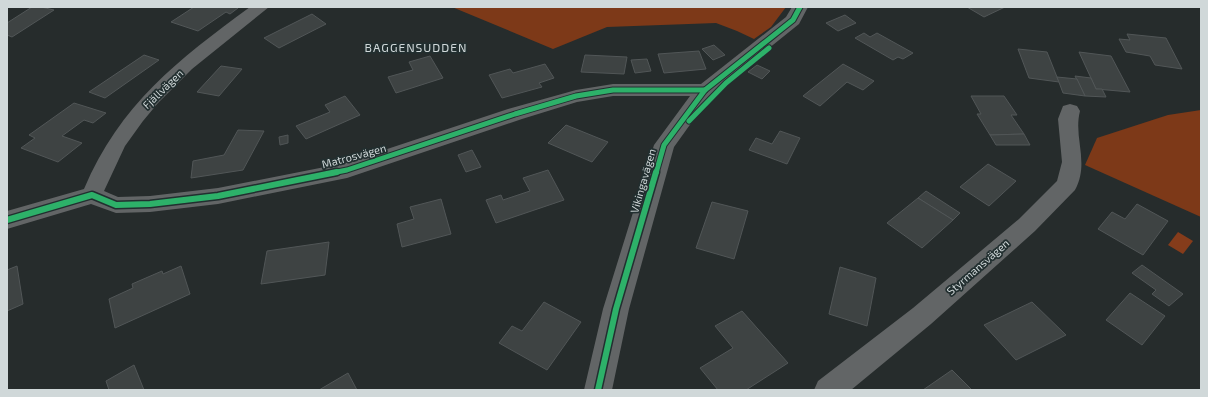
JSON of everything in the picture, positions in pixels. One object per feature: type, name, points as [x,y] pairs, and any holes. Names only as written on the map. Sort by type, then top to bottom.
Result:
[{"type":"street","name":"Fjällvägen","points":[[92,195],[102,170],[122,135],[146,104],[213,42],[261,7]]},
{"type":"street","name":"Vikingavägen","points":[[598,390],[616,309],[664,146],[705,90],[793,20],[800,7]]},
{"type":"street","name":"Matrosvägen","points":[[92,195],[116,205],[150,204],[218,196],[347,170],[514,114],[576,96],[613,90],[705,90]]},
{"type":"street","name":"Styrmansvägen","points":[[828,390],[928,310],[1027,225],[1066,184],[1072,162],[1068,119],[1070,111]]},
{"type":"street","points":[[7,220],[92,195]]},
{"type":"shaded area","points":[[452,7],[786,7],[771,27],[754,39],[716,23],[607,27],[553,49]]},
{"type":"shaded area","points":[[1201,110],[1201,217],[1085,165],[1097,138],[1168,115]]},
{"type":"shaded area","points":[[1178,232],[1193,241],[1183,254],[1168,245]]},
{"type":"building","points":[[32,7],[41,7],[54,10],[12,37],[7,35],[7,23]]},
{"type":"building","points":[[194,7],[238,8],[230,14],[226,12],[198,31],[171,22]]},
{"type":"building","points":[[967,7],[1005,7],[984,17]]},
{"type":"building","points":[[312,14],[326,24],[279,48],[264,38]]},
{"type":"building","points":[[845,15],[856,23],[838,31],[826,23]]},
{"type":"building","points":[[864,33],[870,37],[877,33],[913,53],[903,59],[898,57],[893,60],[855,38]]},
{"type":"building","points":[[1127,34],[1166,38],[1182,69],[1155,65],[1150,56],[1126,52],[1119,39],[1130,40]]},
{"type":"building","points":[[714,45],[725,55],[713,60],[702,49]]},
{"type":"building","points":[[1018,49],[1047,52],[1059,82],[1029,78]]},
{"type":"building","points":[[699,51],[706,69],[664,73],[658,54]]},
{"type":"building","points":[[1079,52],[1111,56],[1130,92],[1096,89]]},
{"type":"building","points":[[144,55],[159,60],[105,98],[89,92]]},
{"type":"building","points":[[585,55],[627,57],[624,74],[581,72]]},
{"type":"building","points":[[430,56],[443,78],[396,93],[388,77],[413,70],[409,62]]},
{"type":"building","points":[[647,59],[651,71],[635,73],[631,60]]},
{"type":"building","points":[[545,64],[554,78],[539,83],[542,87],[502,98],[489,75],[510,69],[513,73]]},
{"type":"building","points":[[843,64],[874,81],[863,90],[847,82],[820,106],[803,96]]},
{"type":"building","points":[[757,65],[770,71],[762,79],[748,72]]},
{"type":"building","points":[[221,66],[242,69],[219,96],[197,92]]},
{"type":"building","points":[[1075,76],[1091,78],[1096,89],[1102,89],[1106,97],[1085,96]]},
{"type":"building","points":[[1057,77],[1077,79],[1085,96],[1063,93]]},
{"type":"building","points":[[345,96],[360,115],[306,139],[296,126],[330,112],[325,105]]},
{"type":"building","points":[[971,96],[1004,96],[1017,115],[1011,115],[1024,134],[990,135],[977,114],[981,114]]},
{"type":"building","points":[[74,103],[106,113],[93,123],[84,120],[62,136],[82,143],[58,162],[21,148],[35,138],[29,135]]},
{"type":"building","points":[[566,125],[608,142],[592,162],[548,143]]},
{"type":"building","points":[[238,130],[264,131],[243,170],[191,178],[193,161],[224,155]]},
{"type":"building","points":[[780,131],[800,138],[787,164],[749,150],[756,138],[772,144]]},
{"type":"building","points":[[1024,134],[1030,145],[996,145],[990,135]]},
{"type":"building","points":[[288,135],[288,143],[280,145],[279,137]]},
{"type":"building","points":[[472,150],[481,167],[466,172],[458,155]]},
{"type":"building","points":[[988,164],[1016,181],[989,206],[960,187]]},
{"type":"building","points":[[548,170],[564,200],[496,223],[486,200],[501,195],[503,200],[530,191],[523,178]]},
{"type":"building","points":[[926,191],[960,213],[953,220],[918,198]]},
{"type":"building","points":[[918,198],[953,220],[922,248],[887,223]]},
{"type":"building","points":[[441,199],[451,234],[402,247],[397,224],[414,219],[410,207]]},
{"type":"building","points":[[712,202],[748,211],[734,259],[696,248]]},
{"type":"building","points":[[1137,204],[1168,221],[1143,255],[1098,229],[1112,212],[1125,219]]},
{"type":"building","points":[[329,242],[325,275],[261,284],[267,251]]},
{"type":"building","points":[[1142,265],[1183,294],[1169,306],[1152,294],[1156,290],[1132,273]]},
{"type":"building","points":[[17,266],[23,304],[7,311],[7,270]]},
{"type":"building","points":[[181,266],[190,294],[115,328],[109,299],[133,288],[132,284],[162,271],[163,274]]},
{"type":"building","points":[[840,267],[876,278],[867,326],[829,314]]},
{"type":"building","points":[[1130,293],[1165,316],[1142,345],[1106,320]]},
{"type":"building","points":[[544,302],[581,322],[547,370],[499,343],[512,326],[522,331]]},
{"type":"building","points":[[1032,302],[1066,335],[1016,360],[984,325]]},
{"type":"building","points":[[742,311],[788,363],[746,390],[718,390],[700,368],[733,348],[715,326]]},
{"type":"building","points":[[134,365],[144,390],[109,390],[106,381]]},
{"type":"building","points":[[952,370],[972,390],[923,390]]},
{"type":"building","points":[[348,373],[357,390],[319,390]]},
{"type":"cycle path","points":[[598,390],[616,309],[664,145],[705,90],[793,20],[800,7]]},
{"type":"cycle path","points":[[689,121],[726,83],[769,48]]},
{"type":"cycle path","points":[[7,220],[92,195],[116,205],[150,204],[218,196],[347,170],[515,114],[576,96],[613,90],[705,90]]},
{"type":"district","name":"BAGGENSUDDEN","points":[[416,48]]}]
